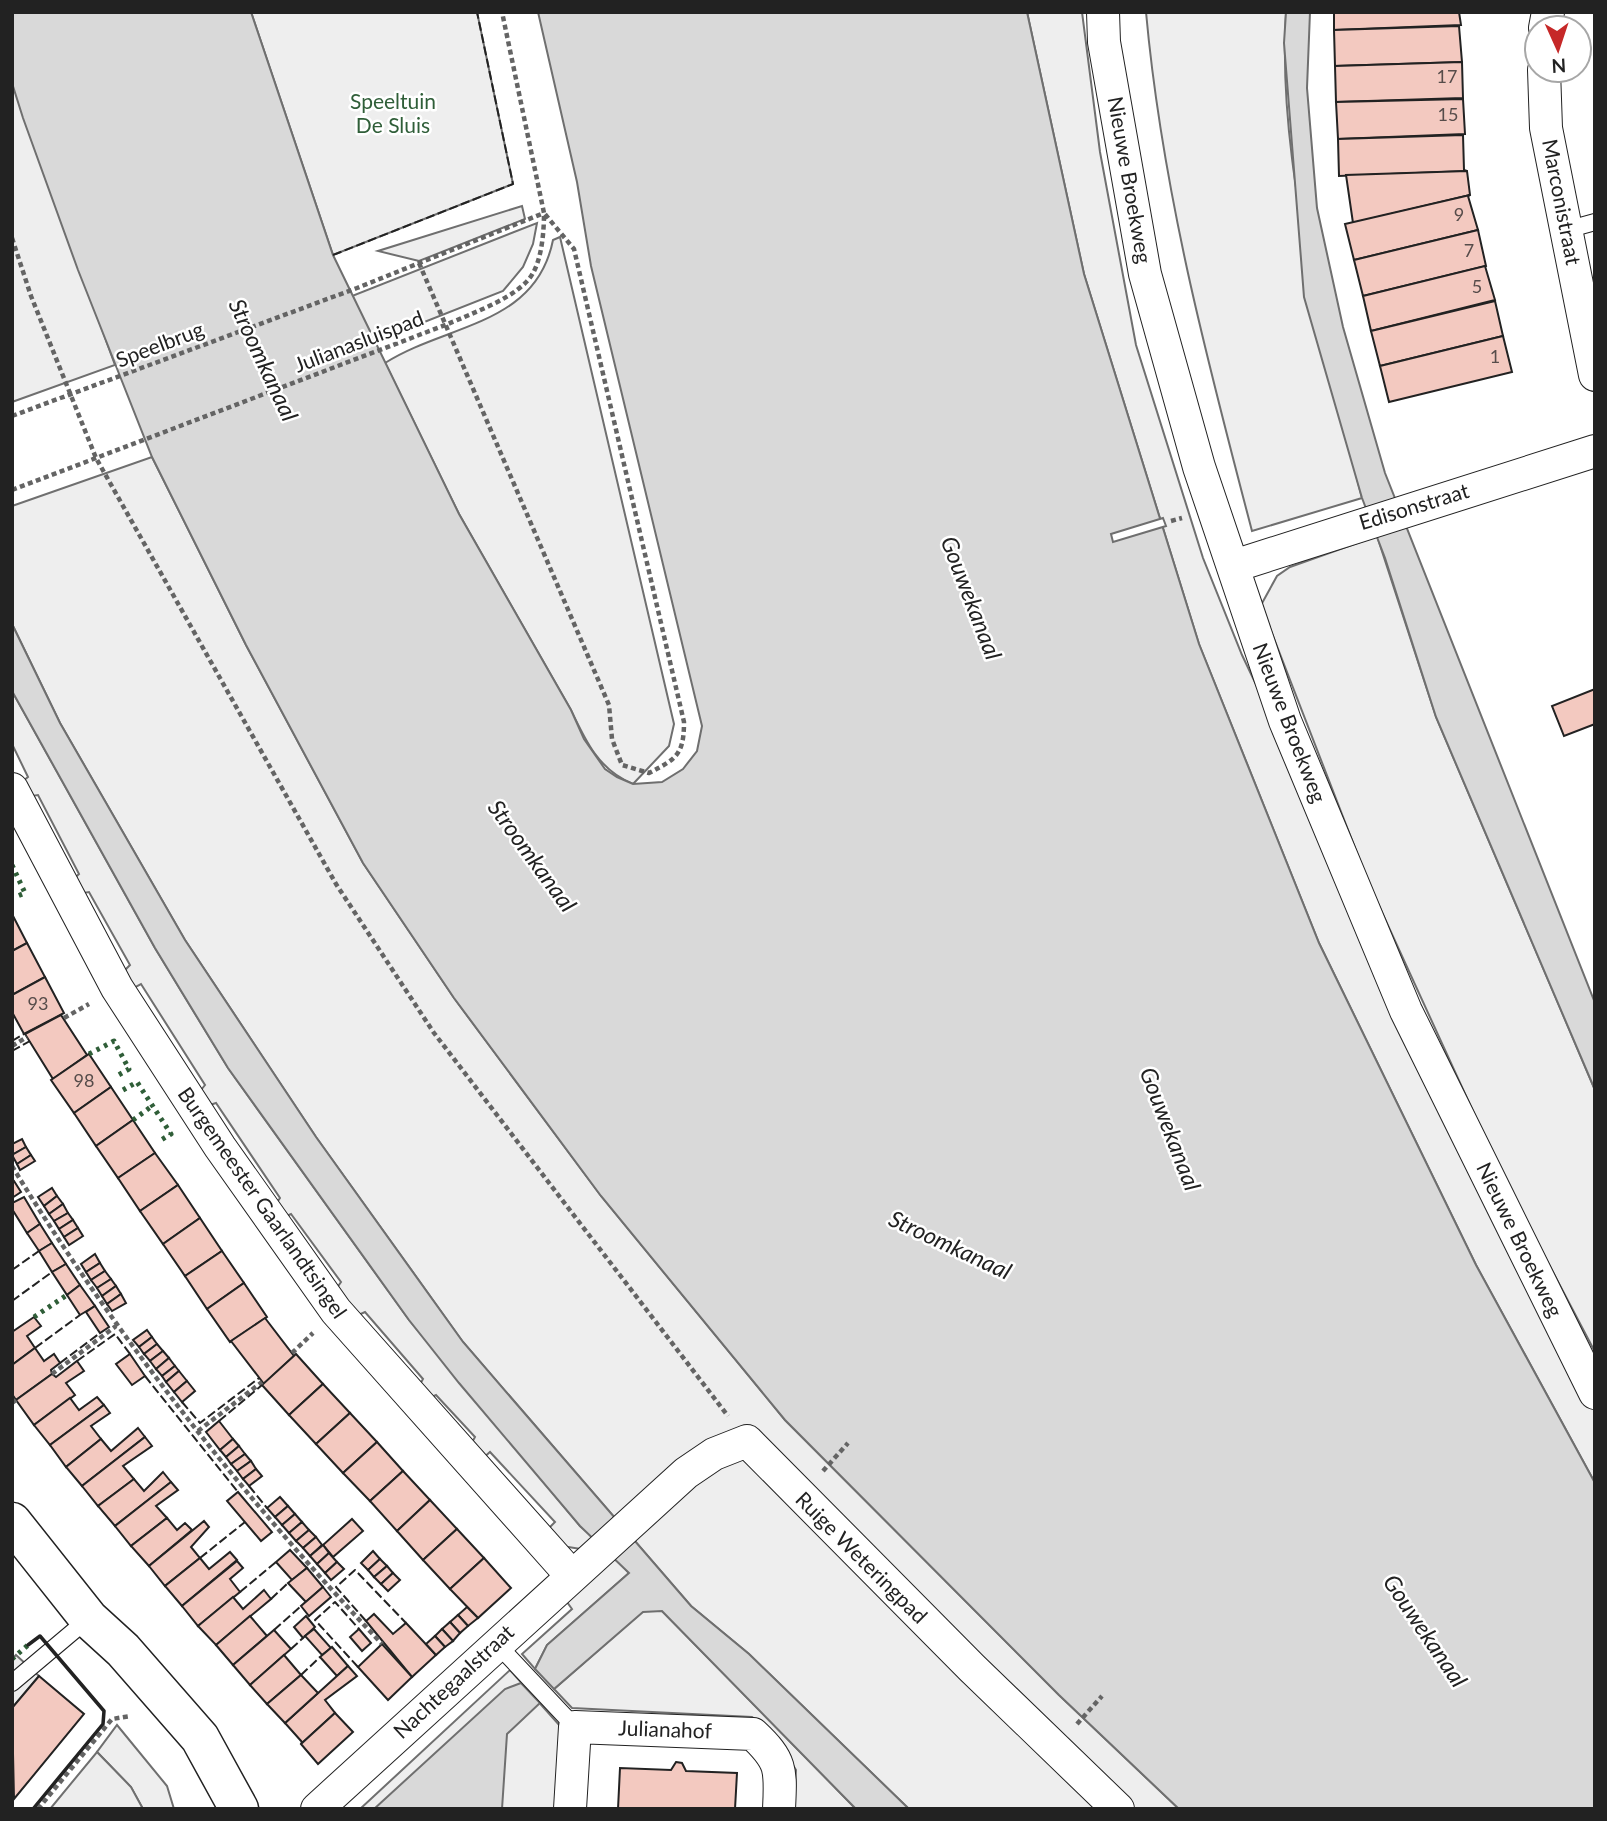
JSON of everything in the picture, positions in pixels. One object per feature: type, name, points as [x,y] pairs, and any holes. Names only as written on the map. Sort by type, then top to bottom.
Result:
[{"type":"main road","points":[[12,1522],[89,1619],[123,1650],[193,1730],[239,1809]]},
{"type":"main road","points":[[89,1619],[107,1657],[181,1751],[214,1809]]},
{"type":"street","name":"Nieuwe Broekweg","points":[[1103,12],[1104,42],[1145,274],[1199,467],[1284,721],[1406,1011],[1595,1393]]},
{"type":"street","name":"Marconistraat","points":[[1544,84],[1546,128],[1580,226],[1595,375]]},
{"type":"street","name":"Edisonstraat","points":[[1234,566],[1412,507],[1595,451]]},
{"type":"street","name":"Burgemeester Gaarlandtsingel","points":[[12,789],[117,988],[243,1180],[336,1311],[582,1566]]},
{"type":"street","points":[[582,1566],[686,1473],[714,1454],[747,1441]]},
{"type":"street","name":"Ruige Weteringpad","points":[[747,1441],[962,1659],[1118,1809]]},
{"type":"street","name":"Nachtegaalstraat","points":[[317,1809],[582,1566]]},
{"type":"street","points":[[570,1809],[575,1727]]},
{"type":"street","name":"Julianahof","points":[[575,1727],[753,1734],[774,1753],[781,1781],[779,1809]]},
{"type":"lane","points":[[12,1683],[89,1619]]},
{"type":"lane","points":[[496,1643],[575,1727]]},
{"type":"path","name":"Julianasluispad","points":[[12,490],[388,349],[504,299],[533,274],[544,232],[544,213],[502,12]]},
{"type":"path","points":[[544,213],[574,249],[684,722],[684,741],[675,760],[649,773],[622,765],[612,739],[609,705],[448,324],[419,263],[544,213]]},
{"type":"path","points":[[12,238],[69,394],[96,458],[336,884],[434,1033],[747,1441]]},
{"type":"path","name":"Speelbrug","points":[[12,416],[419,263]]},
{"type":"path","points":[[12,1046],[27,1037]]},
{"type":"path","points":[[12,1166],[116,1326],[198,1431],[335,1594],[382,1644]]},
{"type":"path","points":[[52,1374],[116,1326]]},
{"type":"path","points":[[198,1431],[262,1382]]},
{"type":"path","points":[[38,1809],[112,1719],[151,1714]]},
{"type":"green space","name":"Speeltuin De Sluis","points":[[251,12],[477,12],[513,184],[333,255]]},
{"type":"green space","points":[[1027,12],[1082,12],[1100,152],[1136,345],[1203,558],[1242,655],[1595,1397],[1595,1483],[1476,1265],[1319,943],[1199,644],[1084,274]]},
{"type":"green space","points":[[1146,12],[1286,12],[1288,123],[1297,196],[1317,304],[1362,498],[1252,531],[1188,274],[1163,144]]},
{"type":"green space","points":[[12,83],[115,365],[12,402]]},
{"type":"green space","points":[[522,206],[525,219],[419,261],[378,251]]},
{"type":"green space","points":[[537,223],[533,244],[523,267],[503,291],[394,334],[372,338],[352,296]]},
{"type":"green space","points":[[560,237],[674,724],[669,746],[633,784],[602,763],[588,744],[459,514],[385,363],[409,350],[486,319],[508,306],[528,290],[543,268],[553,240]]},
{"type":"green space","points":[[152,457],[246,645],[363,863],[454,998],[601,1196],[785,1420],[1059,1695],[1179,1809],[909,1809],[749,1654],[691,1606],[463,1342],[316,1137],[185,940],[60,723],[12,624],[12,506]]},
{"type":"green space","points":[[1377,536],[1436,717],[1595,1090],[1595,1352],[1505,1181],[1369,884],[1261,605],[1277,576],[1290,567]]},
{"type":"green space","points":[[12,691],[155,948],[228,1068],[409,1320],[580,1526],[596,1539],[587,1550],[562,1546],[547,1530],[555,1522],[490,1452],[481,1460],[469,1448],[475,1437],[436,1395],[425,1400],[417,1390],[423,1379],[365,1312],[354,1317],[334,1292],[341,1282],[291,1214],[280,1219],[273,1208],[280,1198],[216,1103],[204,1107],[197,1095],[205,1085],[141,984],[130,990],[121,974],[130,965],[89,892],[77,894],[70,882],[79,874],[38,795],[25,797],[18,785],[28,777],[12,744]]},
{"type":"green space","points":[[610,1552],[629,1573],[547,1645],[535,1669],[522,1654],[572,1609],[567,1602]]},
{"type":"green space","points":[[643,1611],[662,1611],[856,1809],[794,1809],[796,1770],[773,1733],[752,1717],[572,1708],[554,1689]]},
{"type":"green space","points":[[510,1670],[561,1727],[557,1809],[360,1809]]},
{"type":"green space","points":[[117,1725],[167,1786],[174,1809],[143,1809],[131,1787],[97,1752]]},
{"type":"shaded area","points":[[16,1655],[39,1676],[12,1708],[12,1659]]},
{"type":"shaded area","points":[[97,1752],[131,1787],[143,1809],[50,1809]]},
{"type":"water","points":[[12,12],[251,12],[333,255],[459,514],[571,710],[584,739],[605,769],[633,784],[662,782],[683,769],[697,751],[702,726],[591,266],[577,182],[538,12],[1027,12],[1084,274],[1199,644],[1319,943],[1476,1265],[1595,1483],[1595,1809],[1179,1809],[1059,1695],[785,1420],[601,1196],[454,998],[363,863],[246,645],[152,457],[78,270],[23,118],[12,83]]},
{"type":"water","points":[[1286,12],[1310,12],[1307,88],[1317,208],[1343,327],[1385,473],[1595,1003],[1595,1090],[1436,717],[1385,558],[1362,498],[1304,297],[1284,43]]},
{"type":"water","points":[[12,624],[60,723],[185,940],[316,1137],[463,1342],[691,1606],[749,1654],[909,1809],[856,1809],[662,1611],[643,1612],[554,1689],[535,1669],[547,1645],[629,1573],[580,1526],[459,1383],[409,1320],[228,1068],[155,948],[12,691]]},
{"type":"water","points":[[521,1683],[540,1703],[507,1734],[502,1809],[374,1809],[505,1689]]},
{"type":"pier","points":[[1163,518],[1166,526],[1113,542],[1111,534]]},
{"type":"building","points":[[1334,12],[1459,12],[1461,25],[1334,30]]},
{"type":"building","points":[[1459,26],[1462,62],[1335,66],[1334,30]]},
{"type":"building","points":[[1462,62],[1463,98],[1336,102],[1335,66]]},
{"type":"building","points":[[1463,99],[1465,134],[1338,139],[1336,102]]},
{"type":"building","points":[[1463,135],[1464,170],[1467,171],[1339,176],[1338,139]]},
{"type":"building","points":[[1467,171],[1470,195],[1353,223],[1346,175]]},
{"type":"building","points":[[1470,195],[1468,196],[1478,230],[1354,260],[1345,224]]},
{"type":"building","points":[[1478,230],[1486,266],[1363,296],[1354,260]]},
{"type":"building","points":[[1485,266],[1495,300],[1371,331],[1363,296]]},
{"type":"building","points":[[1495,301],[1503,336],[1380,366],[1371,331]]},
{"type":"building","points":[[1503,336],[1512,372],[1389,402],[1380,366]]},
{"type":"building","points":[[1595,689],[1595,724],[1564,736],[1552,706]]},
{"type":"building","points":[[12,914],[27,943],[12,951]]},
{"type":"building","points":[[27,943],[45,977],[12,995],[12,951]]},
{"type":"building","points":[[45,977],[64,1013],[24,1034],[12,1012],[12,995]]},
{"type":"building","points":[[61,1015],[87,1055],[53,1079],[25,1034]]},
{"type":"building","points":[[89,1054],[111,1087],[74,1113],[51,1080]]},
{"type":"building","points":[[111,1087],[133,1120],[96,1146],[74,1113]]},
{"type":"building","points":[[133,1120],[155,1153],[118,1178],[96,1146]]},
{"type":"building","points":[[22,1139],[26,1147],[12,1155],[12,1144]]},
{"type":"building","points":[[26,1147],[31,1155],[17,1164],[12,1155]]},
{"type":"building","points":[[155,1153],[178,1185],[140,1211],[118,1178]]},
{"type":"building","points":[[31,1155],[35,1161],[20,1170],[17,1164]]},
{"type":"building","points":[[14,1181],[21,1192],[12,1198],[12,1182]]},
{"type":"building","points":[[178,1185],[200,1218],[163,1244],[140,1211]]},
{"type":"building","points":[[52,1188],[57,1196],[44,1206],[38,1197]]},
{"type":"building","points":[[57,1196],[63,1204],[49,1214],[44,1206]]},
{"type":"building","points":[[24,1197],[40,1224],[27,1233],[12,1209],[12,1203]]},
{"type":"building","points":[[63,1204],[68,1213],[54,1221],[49,1214]]},
{"type":"building","points":[[68,1213],[73,1220],[59,1229],[54,1221]]},
{"type":"building","points":[[200,1218],[222,1251],[185,1276],[163,1244]]},
{"type":"building","points":[[73,1220],[78,1228],[64,1237],[59,1229]]},
{"type":"building","points":[[40,1224],[52,1243],[39,1251],[27,1233]]},
{"type":"building","points":[[78,1228],[83,1236],[69,1245],[64,1237]]},
{"type":"building","points":[[52,1243],[66,1264],[52,1272],[39,1251]]},
{"type":"building","points":[[222,1251],[244,1283],[207,1309],[185,1276]]},
{"type":"building","points":[[95,1254],[100,1263],[86,1272],[81,1264]]},
{"type":"building","points":[[100,1263],[105,1271],[91,1280],[86,1272]]},
{"type":"building","points":[[66,1264],[80,1285],[67,1295],[52,1272]]},
{"type":"building","points":[[105,1271],[111,1279],[97,1288],[91,1280]]},
{"type":"building","points":[[111,1279],[116,1286],[102,1296],[97,1288]]},
{"type":"building","points":[[244,1283],[267,1317],[230,1342],[207,1309]]},
{"type":"building","points":[[80,1285],[95,1306],[80,1315],[67,1295]]},
{"type":"building","points":[[116,1286],[121,1294],[107,1304],[102,1296]]},
{"type":"building","points":[[121,1294],[126,1303],[112,1311],[107,1304]]},
{"type":"building","points":[[95,1306],[109,1327],[100,1333],[86,1312]]},
{"type":"building","points":[[34,1317],[41,1326],[27,1336],[35,1348],[12,1365],[12,1332]]},
{"type":"building","points":[[265,1318],[294,1356],[264,1384],[231,1341]]},
{"type":"building","points":[[147,1330],[152,1337],[139,1347],[133,1340]]},
{"type":"building","points":[[152,1337],[157,1344],[144,1354],[139,1347]]},
{"type":"building","points":[[157,1344],[163,1351],[150,1361],[144,1354]]},
{"type":"building","points":[[35,1348],[44,1361],[54,1354],[60,1363],[51,1370],[52,1374],[16,1400],[12,1394],[12,1365]]},
{"type":"building","points":[[163,1351],[169,1358],[156,1369],[150,1361]]},
{"type":"building","points":[[130,1354],[145,1376],[132,1385],[116,1364]]},
{"type":"building","points":[[296,1354],[323,1384],[289,1415],[262,1385]]},
{"type":"building","points":[[169,1358],[175,1366],[162,1376],[156,1369]]},
{"type":"building","points":[[77,1361],[84,1371],[66,1383],[75,1395],[34,1425],[16,1400],[52,1374],[56,1377]]},
{"type":"building","points":[[175,1366],[179,1371],[166,1382],[162,1376]]},
{"type":"building","points":[[179,1371],[187,1381],[174,1392],[166,1382]]},
{"type":"building","points":[[187,1381],[195,1391],[182,1402],[174,1392]]},
{"type":"building","points":[[323,1384],[350,1413],[316,1444],[289,1415]]},
{"type":"building","points":[[97,1397],[104,1405],[50,1445],[34,1425],[70,1398],[79,1410]]},
{"type":"building","points":[[104,1405],[110,1413],[91,1426],[101,1439],[66,1467],[50,1445]]},
{"type":"building","points":[[350,1413],[377,1442],[343,1473],[316,1444]]},
{"type":"building","points":[[219,1421],[233,1439],[220,1450],[206,1432]]},
{"type":"building","points":[[138,1428],[145,1437],[82,1486],[66,1467],[101,1439],[111,1451]]},
{"type":"building","points":[[145,1437],[152,1446],[123,1466],[134,1479],[98,1506],[82,1486]]},
{"type":"building","points":[[233,1439],[239,1446],[226,1457],[220,1450]]},
{"type":"building","points":[[377,1442],[403,1471],[370,1501],[343,1473]]},
{"type":"building","points":[[239,1446],[245,1454],[231,1464],[226,1457]]},
{"type":"building","points":[[245,1454],[251,1461],[237,1471],[231,1464]]},
{"type":"building","points":[[251,1461],[256,1469],[243,1479],[237,1471]]},
{"type":"building","points":[[256,1469],[262,1476],[249,1486],[243,1479]]},
{"type":"building","points":[[403,1471],[430,1500],[397,1531],[370,1501]]},
{"type":"building","points":[[163,1472],[171,1482],[115,1526],[98,1506],[134,1479],[144,1491]]},
{"type":"building","points":[[171,1482],[178,1490],[156,1506],[167,1518],[131,1546],[115,1526]]},
{"type":"building","points":[[238,1492],[272,1532],[261,1541],[227,1501]]},
{"type":"building","points":[[280,1497],[288,1506],[275,1517],[267,1508]]},
{"type":"building","points":[[430,1500],[457,1529],[423,1560],[397,1531]]},
{"type":"building","points":[[288,1506],[295,1514],[282,1525],[275,1517]]},
{"type":"building","points":[[295,1514],[302,1522],[289,1533],[282,1525]]},
{"type":"building","points":[[167,1518],[177,1530],[185,1523],[192,1530],[149,1566],[131,1546]]},
{"type":"building","points":[[352,1519],[363,1531],[333,1557],[323,1545]]},
{"type":"building","points":[[204,1521],[209,1527],[191,1547],[200,1558],[165,1586],[149,1566]]},
{"type":"building","points":[[302,1522],[309,1530],[296,1541],[289,1533]]},
{"type":"building","points":[[457,1529],[484,1558],[450,1589],[423,1560]]},
{"type":"building","points":[[309,1530],[316,1537],[303,1548],[296,1541]]},
{"type":"building","points":[[316,1537],[322,1545],[310,1556],[303,1548]]},
{"type":"building","points":[[323,1545],[329,1553],[317,1564],[310,1556]]},
{"type":"building","points":[[290,1550],[307,1568],[292,1580],[276,1562]]},
{"type":"building","points":[[373,1551],[380,1559],[368,1570],[361,1563]]},
{"type":"building","points":[[230,1552],[237,1560],[182,1606],[165,1586],[200,1558],[209,1569]]},
{"type":"building","points":[[329,1553],[337,1562],[325,1573],[317,1564]]},
{"type":"building","points":[[484,1558],[511,1588],[478,1618],[450,1589]]},
{"type":"building","points":[[380,1559],[387,1566],[374,1577],[368,1570]]},
{"type":"building","points":[[237,1561],[243,1568],[230,1579],[240,1592],[198,1626],[182,1606]]},
{"type":"building","points":[[337,1562],[344,1569],[331,1580],[325,1573]]},
{"type":"building","points":[[387,1566],[393,1573],[381,1584],[374,1577]]},
{"type":"building","points":[[307,1568],[323,1587],[306,1602],[288,1583]]},
{"type":"building","points":[[393,1573],[400,1580],[388,1591],[381,1584]]},
{"type":"building","points":[[323,1587],[331,1597],[309,1616],[301,1606]]},
{"type":"building","points":[[264,1590],[271,1599],[216,1645],[198,1626],[233,1597],[243,1609]]},
{"type":"building","points":[[467,1607],[478,1618],[468,1626],[458,1615]]},
{"type":"building","points":[[374,1614],[393,1634],[406,1623],[436,1655],[412,1677],[366,1621]]},
{"type":"building","points":[[458,1615],[468,1626],[460,1633],[450,1622]]},
{"type":"building","points":[[250,1616],[267,1636],[233,1665],[216,1645]]},
{"type":"building","points":[[306,1616],[315,1627],[303,1638],[294,1627]]},
{"type":"building","points":[[450,1622],[460,1633],[453,1641],[442,1629]]},
{"type":"building","points":[[314,1629],[331,1648],[322,1655],[305,1636]]},
{"type":"building","points":[[359,1629],[371,1643],[362,1651],[350,1637]]},
{"type":"building","points":[[442,1629],[453,1641],[445,1647],[435,1636]]},
{"type":"building","points":[[274,1630],[291,1649],[250,1685],[233,1665]]},
{"type":"building","points":[[435,1636],[445,1647],[436,1655],[426,1644]]},
{"type":"building","points":[[382,1644],[412,1677],[388,1700],[358,1667]]},
{"type":"building","points":[[332,1647],[348,1666],[337,1676],[320,1657]]},
{"type":"building","points":[[284,1655],[301,1675],[267,1704],[250,1685]]},
{"type":"building","points":[[348,1666],[357,1676],[325,1700],[335,1713],[301,1744],[285,1723]]},
{"type":"building","points":[[301,1675],[318,1693],[285,1723],[267,1704]]},
{"type":"building","points":[[39,1676],[84,1714],[14,1799],[12,1708]]},
{"type":"building","points":[[335,1713],[353,1732],[318,1764],[301,1744]]},
{"type":"building","points":[[676,1762],[682,1763],[686,1771],[737,1773],[735,1809],[618,1809],[620,1768],[671,1770]]},
{"type":"hedge","points":[[12,865],[25,893],[15,897]]},
{"type":"hedge","points":[[89,1054],[114,1041],[129,1069],[115,1077]]},
{"type":"hedge","points":[[123,1090],[137,1082],[171,1134],[161,1140]]},
{"type":"hedge","points":[[133,1120],[152,1106]]},
{"type":"hedge","points":[[34,1317],[67,1295]]},
{"type":"hedge","points":[[12,1659],[28,1645]]},
{"type":"fence","points":[[333,255],[513,184],[477,12]]},
{"type":"fence","points":[[12,1041],[24,1034]]},
{"type":"fence","points":[[12,1051],[30,1041]]},
{"type":"fence","points":[[12,1270],[39,1251]]},
{"type":"fence","points":[[12,1301],[52,1272]]},
{"type":"fence","points":[[35,1348],[80,1315]]},
{"type":"fence","points":[[60,1363],[100,1333]]},
{"type":"fence","points":[[77,1361],[115,1334],[130,1354]]},
{"type":"fence","points":[[145,1376],[238,1492]]},
{"type":"fence","points":[[182,1402],[200,1423],[259,1378]]},
{"type":"fence","points":[[219,1421],[262,1385]]},
{"type":"fence","points":[[249,1486],[267,1508]]},
{"type":"fence","points":[[200,1558],[245,1522]]},
{"type":"fence","points":[[240,1592],[276,1562]]},
{"type":"fence","points":[[366,1621],[336,1587],[355,1570],[406,1623]]},
{"type":"fence","points":[[271,1599],[288,1583]]},
{"type":"fence","points":[[358,1667],[315,1620],[335,1602],[359,1629]]},
{"type":"fence","points":[[274,1630],[301,1606]]},
{"type":"fence","points":[[291,1649],[303,1638]]},
{"type":"fence","points":[[301,1675],[320,1657]]},
{"type":"wall","points":[[28,1645],[40,1636],[104,1711],[103,1724],[33,1809]]},
{"type":"water label","name":"Stroomkanaal","points":[[263,360]]},
{"type":"water label","name":"Gouwekanaal","points":[[971,598]]},
{"type":"water label","name":"Stroomkanaal","points":[[532,856]]},
{"type":"water label","name":"Gouwekanaal","points":[[1170,1129]]},
{"type":"water label","name":"Stroomkanaal","points":[[950,1245]]},
{"type":"water label","name":"Gouwekanaal","points":[[1425,1631]]}]
